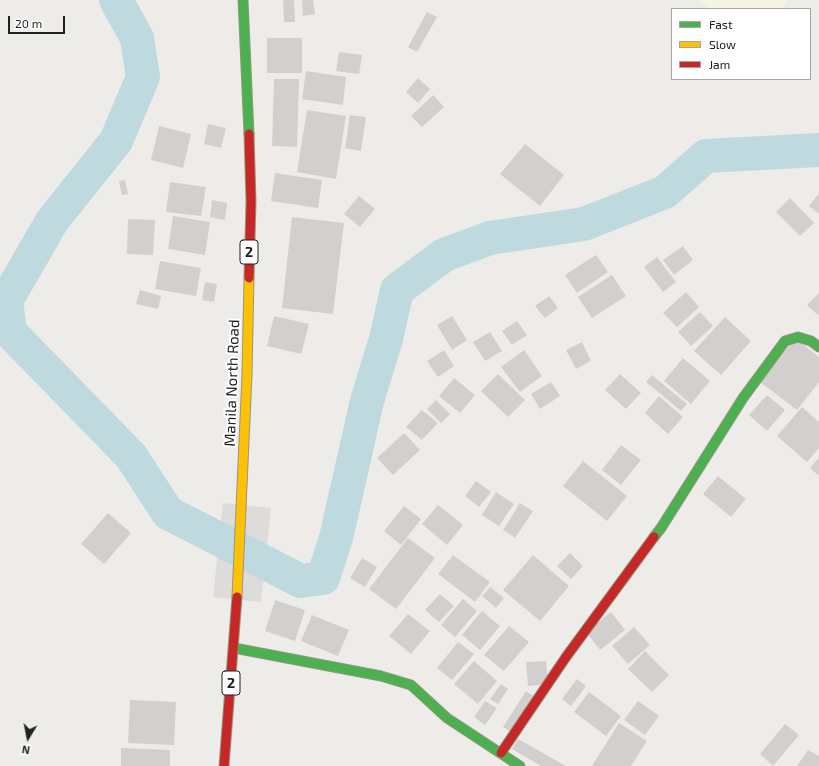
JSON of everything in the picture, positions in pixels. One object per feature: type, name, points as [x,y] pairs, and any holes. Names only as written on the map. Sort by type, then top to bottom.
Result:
[{"type":"main road","name":"Manila North Road","points":[[224,766],[237,599],[247,374],[251,201],[243,0]]},
{"type":"main road","points":[[501,753],[566,657],[661,528],[743,398],[785,341],[798,337],[811,341],[819,347]]},
{"type":"main road","points":[[234,648],[381,676],[411,685],[447,718],[520,766]]},
{"type":"shaded area","points":[[700,0],[788,0],[782,8],[710,8]]},
{"type":"pier","points":[[223,503],[271,508],[261,602],[213,597]]},
{"type":"building","points":[[283,0],[294,0],[295,22],[284,22]]},
{"type":"building","points":[[302,0],[313,0],[315,14],[303,16]]},
{"type":"building","points":[[427,12],[437,17],[417,52],[408,47]]},
{"type":"building","points":[[267,38],[302,38],[302,73],[267,73]]},
{"type":"building","points":[[339,52],[362,55],[359,74],[336,71]]},
{"type":"building","points":[[306,71],[346,77],[343,105],[302,99]]},
{"type":"building","points":[[418,78],[430,89],[418,103],[406,92]]},
{"type":"building","points":[[274,79],[299,79],[297,147],[272,146]]},
{"type":"building","points":[[433,95],[444,107],[422,127],[411,116]]},
{"type":"building","points":[[307,110],[346,116],[336,179],[297,172]]},
{"type":"building","points":[[350,115],[366,117],[361,151],[345,148]]},
{"type":"building","points":[[208,124],[226,128],[221,148],[204,144]]},
{"type":"building","points":[[159,126],[191,134],[183,168],[151,160]]},
{"type":"building","points":[[525,144],[564,175],[540,206],[500,174]]},
{"type":"building","points":[[275,173],[322,180],[318,208],[271,201]]},
{"type":"building","points":[[125,180],[128,194],[122,195],[119,181]]},
{"type":"building","points":[[170,182],[206,187],[201,216],[166,212]]},
{"type":"building","points":[[819,193],[819,214],[809,206]]},
{"type":"building","points":[[359,196],[375,209],[360,227],[344,214]]},
{"type":"building","points":[[790,198],[814,223],[800,236],[776,212]]},
{"type":"building","points":[[212,200],[227,203],[225,220],[210,217]]},
{"type":"building","points":[[173,216],[210,222],[205,255],[168,249]]},
{"type":"building","points":[[292,217],[344,223],[333,314],[282,308]]},
{"type":"building","points":[[128,219],[155,220],[153,255],[127,254]]},
{"type":"building","points":[[683,246],[693,260],[674,275],[663,260]]},
{"type":"building","points":[[596,255],[608,272],[577,293],[565,275]]},
{"type":"building","points":[[657,257],[676,282],[663,292],[644,267]]},
{"type":"building","points":[[160,261],[201,268],[196,296],[155,289]]},
{"type":"building","points":[[612,275],[626,296],[592,318],[578,297]]},
{"type":"building","points":[[205,282],[217,284],[214,302],[202,300]]},
{"type":"building","points":[[140,290],[161,296],[158,309],[136,304]]},
{"type":"building","points":[[686,292],[699,307],[677,327],[663,313]]},
{"type":"building","points":[[819,293],[819,316],[807,305]]},
{"type":"building","points":[[549,296],[558,308],[545,318],[535,306]]},
{"type":"building","points":[[700,312],[713,326],[691,346],[678,332]]},
{"type":"building","points":[[274,316],[309,324],[301,354],[267,346]]},
{"type":"building","points":[[452,316],[467,340],[452,350],[437,325]]},
{"type":"building","points":[[725,317],[751,341],[721,375],[694,351]]},
{"type":"building","points":[[517,321],[527,335],[512,345],[502,331]]},
{"type":"building","points":[[490,332],[502,351],[485,361],[473,342]]},
{"type":"building","points":[[795,338],[819,357],[819,382],[797,410],[760,382]]},
{"type":"building","points":[[582,342],[591,361],[576,369],[566,350]]},
{"type":"building","points":[[444,350],[454,366],[438,377],[427,361]]},
{"type":"building","points":[[524,350],[542,376],[520,392],[501,367]]},
{"type":"building","points":[[683,358],[710,381],[691,404],[664,381]]},
{"type":"building","points":[[498,374],[525,400],[508,417],[481,391]]},
{"type":"building","points":[[620,374],[641,393],[626,409],[605,390]]},
{"type":"building","points":[[652,375],[687,404],[681,411],[646,382]]},
{"type":"building","points":[[454,378],[475,395],[460,413],[439,396]]},
{"type":"building","points":[[551,382],[560,396],[540,409],[531,394]]},
{"type":"building","points":[[767,395],[785,410],[767,431],[749,415]]},
{"type":"building","points":[[659,396],[683,417],[668,434],[645,413]]},
{"type":"building","points":[[436,400],[450,414],[441,423],[427,409]]},
{"type":"building","points":[[802,407],[819,422],[819,448],[807,462],[777,436]]},
{"type":"building","points":[[422,410],[438,423],[422,440],[406,427]]},
{"type":"building","points":[[404,433],[420,450],[393,475],[377,458]]},
{"type":"building","points":[[621,445],[641,460],[621,485],[602,470]]},
{"type":"building","points":[[819,457],[819,476],[810,468]]},
{"type":"building","points":[[583,461],[627,496],[607,521],[563,486]]},
{"type":"building","points":[[718,476],[746,499],[731,517],[703,494]]},
{"type":"building","points":[[476,481],[491,492],[479,507],[465,496]]},
{"type":"building","points":[[496,492],[514,504],[499,526],[482,515]]},
{"type":"building","points":[[520,503],[533,511],[515,538],[503,530]]},
{"type":"building","points":[[438,505],[463,525],[447,545],[422,524]]},
{"type":"building","points":[[404,506],[421,519],[401,545],[384,531]]},
{"type":"building","points":[[108,513],[131,533],[104,564],[81,544]]},
{"type":"building","points":[[408,538],[435,558],[396,609],[369,589]]},
{"type":"building","points":[[570,553],[583,566],[571,579],[557,566]]},
{"type":"building","points":[[453,555],[490,582],[475,602],[438,574]]},
{"type":"building","points":[[533,555],[569,586],[540,621],[503,590]]},
{"type":"building","points":[[362,558],[377,567],[365,587],[350,578]]},
{"type":"building","points":[[490,587],[504,598],[496,608],[482,596]]},
{"type":"building","points":[[440,594],[454,606],[439,622],[425,610]]},
{"type":"building","points":[[463,599],[477,611],[455,637],[441,625]]},
{"type":"building","points":[[275,600],[305,610],[295,641],[265,631]]},
{"type":"building","points":[[482,611],[500,626],[480,650],[462,635]]},
{"type":"building","points":[[611,612],[625,630],[600,650],[586,632]]},
{"type":"building","points":[[408,614],[430,631],[411,654],[389,636]]},
{"type":"building","points":[[312,615],[349,630],[338,656],[301,641]]},
{"type":"building","points":[[509,626],[529,642],[504,671],[484,655]]},
{"type":"building","points":[[634,627],[650,645],[628,664],[612,646]]},
{"type":"building","points":[[458,642],[474,654],[452,680],[437,668]]},
{"type":"building","points":[[645,651],[669,675],[652,692],[628,669]]},
{"type":"building","points":[[474,661],[497,681],[478,704],[454,684]]},
{"type":"building","points":[[546,661],[548,684],[528,686],[526,662]]},
{"type":"building","points":[[577,679],[586,686],[571,706],[562,699]]},
{"type":"building","points":[[501,684],[508,689],[498,704],[490,699]]},
{"type":"building","points":[[526,691],[533,696],[510,731],[503,727]]},
{"type":"building","points":[[589,692],[621,716],[606,736],[574,712]]},
{"type":"building","points":[[130,700],[176,702],[174,745],[128,743]]},
{"type":"building","points":[[485,701],[497,708],[485,725],[474,717]]},
{"type":"building","points":[[638,701],[659,716],[645,735],[624,720]]},
{"type":"building","points":[[619,723],[647,741],[631,766],[592,766]]},
{"type":"building","points":[[785,724],[799,735],[773,766],[760,754]]},
{"type":"building","points":[[518,739],[566,766],[541,766],[512,749]]},
{"type":"building","points":[[121,748],[170,750],[170,766],[121,766]]},
{"type":"building","points":[[808,750],[819,756],[819,766],[797,766]]},
{"type":"waterway","points":[[116,0],[137,38],[143,77],[116,141],[52,221],[6,301],[10,332],[131,456],[168,513],[301,581],[323,578],[336,538],[367,401],[386,339],[397,290],[444,255],[490,238],[584,224],[665,192],[706,156],[819,150]]},
{"type":"traffic: fast","points":[[243,0],[249,134]]},
{"type":"traffic: fast","points":[[654,537],[743,398],[785,341],[798,337],[811,341],[819,347]]},
{"type":"traffic: fast","points":[[234,648],[381,676],[411,685],[447,718],[520,766]]},
{"type":"traffic: slow","points":[[237,597],[247,375],[249,278]]},
{"type":"traffic: jam","points":[[249,134],[251,201],[249,278]]},
{"type":"traffic: jam","points":[[501,753],[566,657],[654,537]]},
{"type":"traffic: jam","points":[[224,766],[237,597]]}]
